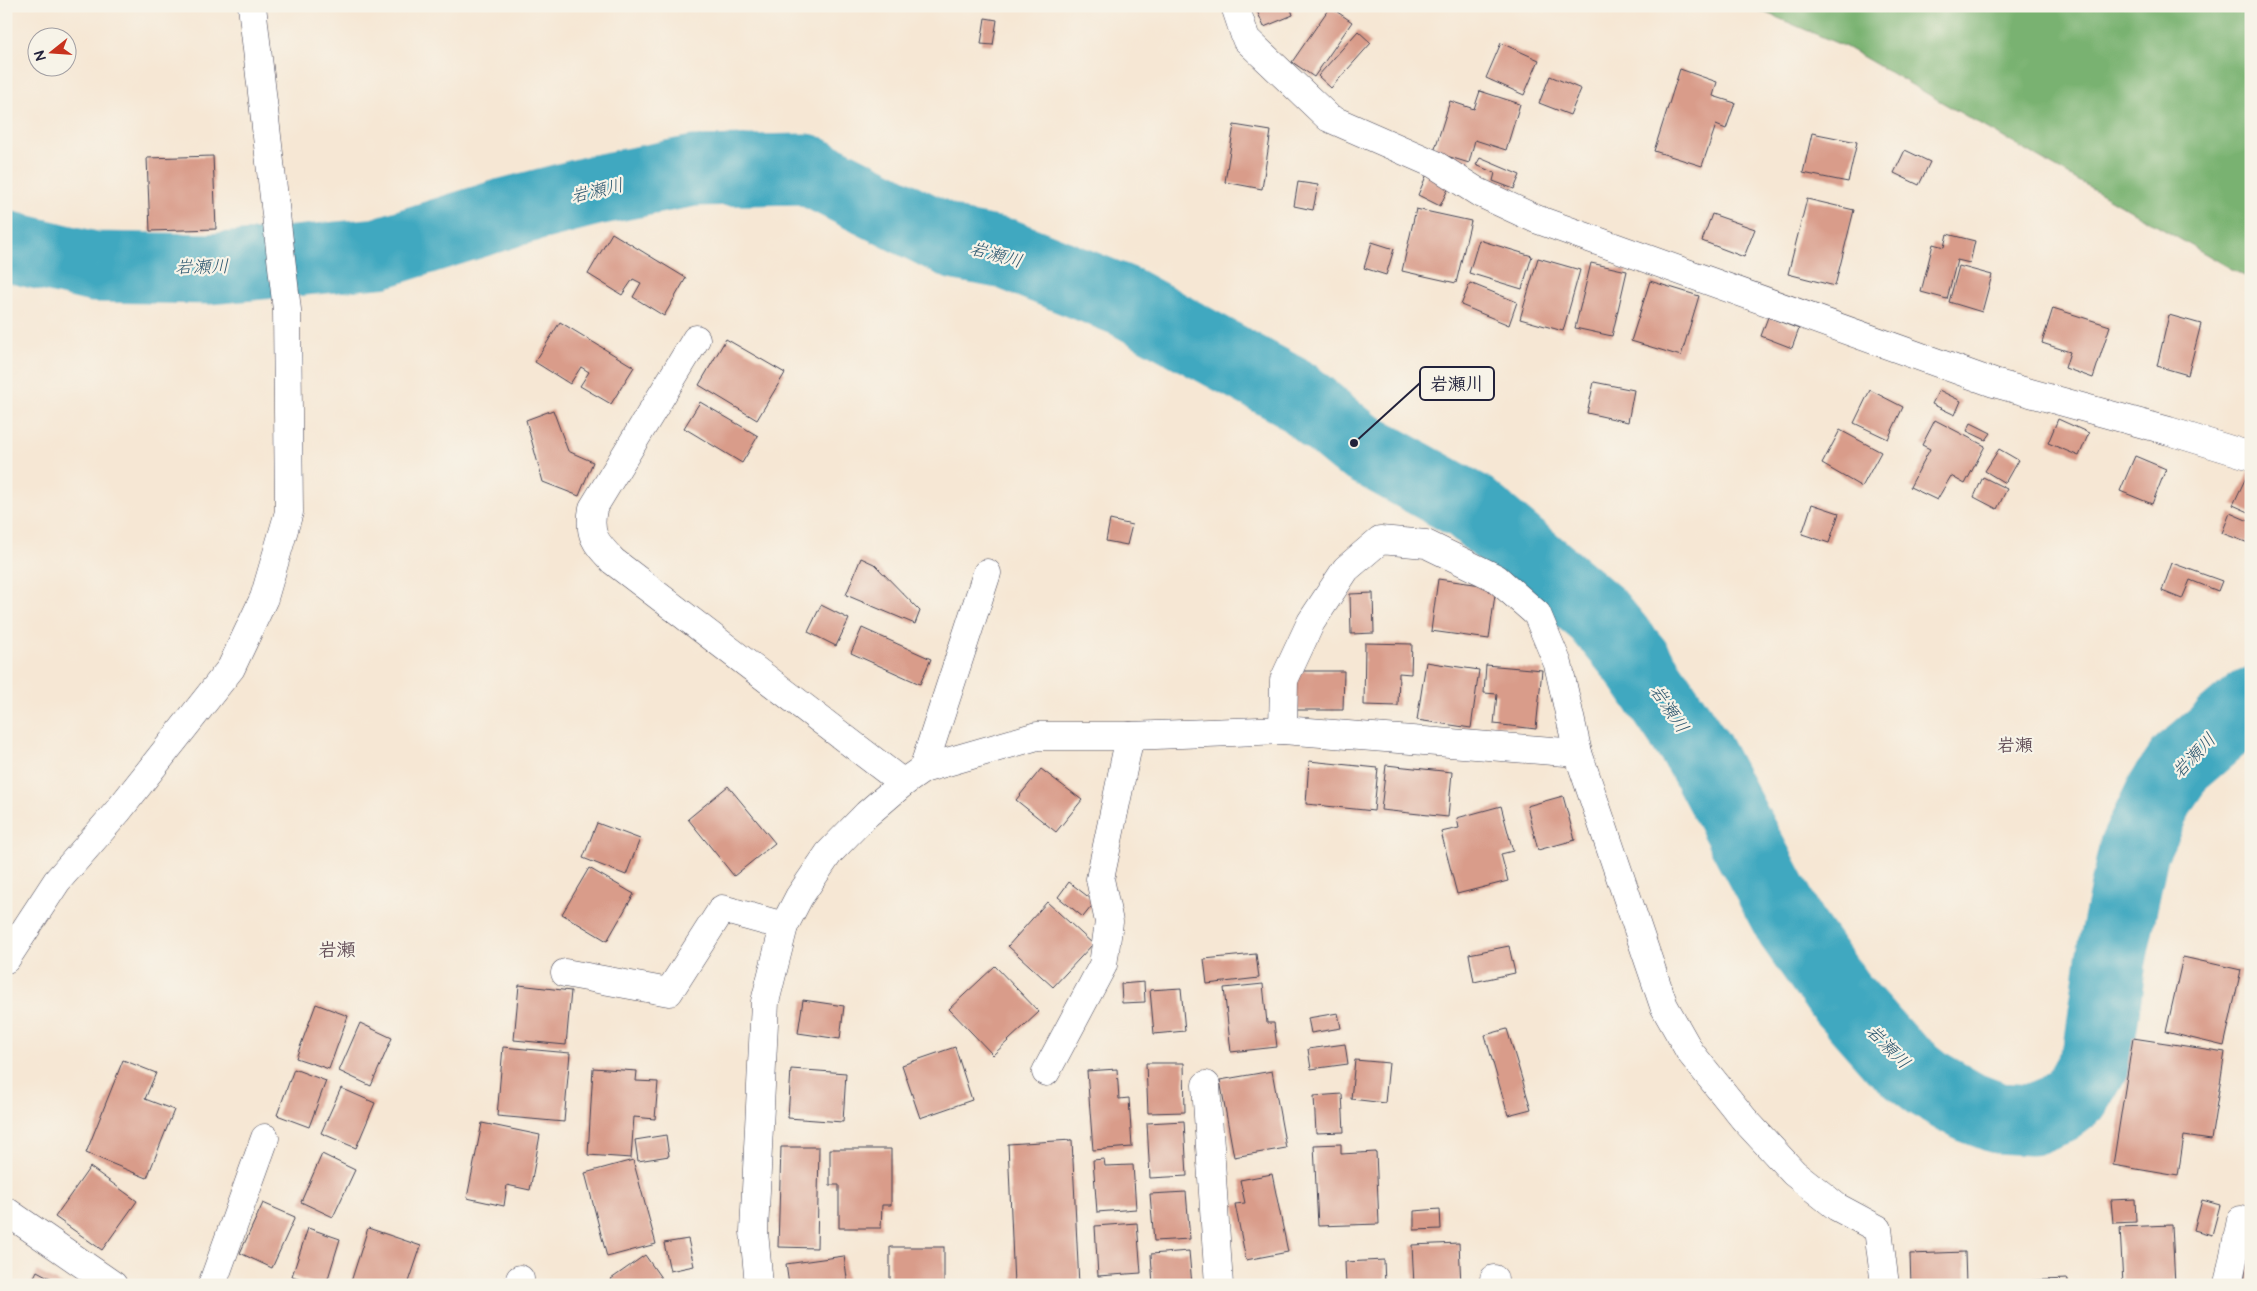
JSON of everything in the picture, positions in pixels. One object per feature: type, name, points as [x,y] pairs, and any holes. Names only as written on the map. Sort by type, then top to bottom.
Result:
[{"type":"street","points":[[6,959],[57,881],[118,811],[231,668],[264,598],[289,512],[287,310],[252,6]]},
{"type":"street","points":[[1235,6],[1246,39],[1329,118],[1434,164],[1478,192],[1536,219],[1994,383],[2251,456]]},
{"type":"street","points":[[696,340],[593,508],[590,524],[595,542],[613,561],[913,776]]},
{"type":"street","points":[[1283,730],[1284,680],[1311,622],[1346,569],[1380,540],[1426,544],[1496,578],[1537,614],[1558,664],[1578,754],[1664,1006],[1690,1052],[1744,1119],[1794,1173],[1837,1207],[1878,1229],[1885,1285]]},
{"type":"street","points":[[913,776],[987,572]]},
{"type":"street","points":[[759,1285],[754,1232],[765,1002],[784,926],[799,898],[829,853],[867,814],[913,776],[1037,736],[1130,736],[1283,730],[1578,754]]},
{"type":"street","points":[[1046,1072],[1103,966],[1109,922],[1100,879],[1130,736]]},
{"type":"street","points":[[565,973],[669,992],[722,909],[784,926]]},
{"type":"street","points":[[1206,1085],[1220,1285]]},
{"type":"street","points":[[212,1285],[264,1138]]},
{"type":"street","points":[[6,1211],[113,1285]]},
{"type":"street","points":[[2228,1285],[2241,1220],[2251,1222]]},
{"type":"green space","points":[[1750,6],[2251,6],[2251,280],[1846,47]]},
{"type":"building","points":[[1255,6],[1290,6],[1293,15],[1264,27]]},
{"type":"building","points":[[1330,7],[1352,22],[1314,77],[1292,62]]},
{"type":"building","points":[[985,18],[997,20],[993,45],[981,44]]},
{"type":"building","points":[[1358,31],[1371,43],[1331,88],[1318,76]]},
{"type":"building","points":[[1501,43],[1539,60],[1524,95],[1486,78]]},
{"type":"building","points":[[1680,69],[1717,82],[1713,96],[1735,103],[1726,129],[1716,125],[1702,166],[1654,151]]},
{"type":"building","points":[[1550,76],[1581,89],[1570,115],[1539,103]]},
{"type":"building","points":[[1480,91],[1520,104],[1506,150],[1475,140],[1469,163],[1434,152],[1450,101],[1474,109]]},
{"type":"building","points":[[1234,125],[1271,131],[1262,189],[1225,182]]},
{"type":"building","points":[[1812,133],[1857,142],[1848,182],[1803,173]]},
{"type":"building","points":[[1905,150],[1930,162],[1919,185],[1894,173]]},
{"type":"building","points":[[213,156],[216,229],[150,231],[147,158]]},
{"type":"building","points":[[1480,158],[1520,175],[1514,189],[1493,181],[1495,173],[1476,165]]},
{"type":"building","points":[[1427,174],[1450,185],[1440,206],[1418,195]]},
{"type":"building","points":[[1298,182],[1318,185],[1313,210],[1294,206]]},
{"type":"building","points":[[1807,199],[1854,210],[1835,286],[1788,274]]},
{"type":"building","points":[[1416,209],[1471,221],[1456,283],[1402,271]]},
{"type":"building","points":[[1712,214],[1755,229],[1744,257],[1702,241]]},
{"type":"building","points":[[612,233],[686,278],[664,316],[633,297],[641,283],[633,279],[622,295],[588,274]]},
{"type":"building","points":[[1947,234],[1975,241],[1970,263],[1957,260],[1947,299],[1921,292],[1933,244],[1944,247]]},
{"type":"building","points":[[1479,240],[1532,256],[1522,289],[1469,273]]},
{"type":"building","points":[[1372,242],[1394,249],[1386,275],[1364,268]]},
{"type":"building","points":[[1538,258],[1580,270],[1563,331],[1520,319]]},
{"type":"building","points":[[1591,263],[1627,271],[1612,336],[1575,328]]},
{"type":"building","points":[[1959,266],[1992,275],[1982,312],[1949,302]]},
{"type":"building","points":[[1650,281],[1699,296],[1681,356],[1631,341]]},
{"type":"building","points":[[1470,283],[1517,302],[1509,325],[1461,305]]},
{"type":"building","points":[[2053,308],[2110,326],[2093,378],[2065,368],[2070,352],[2042,343]]},
{"type":"building","points":[[2169,315],[2201,324],[2188,375],[2157,366]]},
{"type":"building","points":[[1768,317],[1799,329],[1792,348],[1761,336]]},
{"type":"building","points":[[560,322],[634,367],[611,404],[580,386],[589,372],[581,367],[570,384],[535,362]]},
{"type":"building","points":[[726,339],[785,373],[757,420],[699,385]]},
{"type":"building","points":[[1594,382],[1634,390],[1628,422],[1587,413]]},
{"type":"building","points":[[1870,390],[1903,407],[1888,439],[1854,423]]},
{"type":"building","points":[[1939,390],[1961,401],[1955,415],[1932,404]]},
{"type":"building","points":[[700,402],[758,436],[742,463],[684,428]]},
{"type":"building","points":[[553,410],[568,451],[593,462],[579,496],[543,482],[526,420]]},
{"type":"building","points":[[2058,419],[2089,433],[2079,456],[2048,443]]},
{"type":"building","points":[[1935,420],[1985,446],[1965,484],[1951,476],[1937,500],[1910,487],[1930,449],[1922,445]]},
{"type":"building","points":[[1971,423],[1991,433],[1986,440],[1967,431]]},
{"type":"building","points":[[1840,430],[1881,452],[1862,487],[1822,464]]},
{"type":"building","points":[[1999,449],[2018,460],[2005,483],[1985,471]]},
{"type":"building","points":[[2135,456],[2166,469],[2152,504],[2120,491]]},
{"type":"building","points":[[2249,471],[2251,472],[2251,513],[2233,505]]},
{"type":"building","points":[[1983,477],[2007,489],[1997,509],[1974,497]]},
{"type":"building","points":[[1812,504],[1839,513],[1829,543],[1802,534]]},
{"type":"building","points":[[2230,513],[2251,522],[2251,544],[2222,533]]},
{"type":"building","points":[[1110,520],[1132,525],[1127,545],[1106,541]]},
{"type":"building","points":[[861,558],[874,564],[920,611],[915,624],[846,595]]},
{"type":"building","points":[[2172,563],[2222,581],[2218,591],[2190,580],[2182,599],[2162,591]]},
{"type":"building","points":[[1438,579],[1496,587],[1489,639],[1431,631]]},
{"type":"building","points":[[1373,593],[1374,633],[1351,634],[1350,594]]},
{"type":"building","points":[[821,605],[849,619],[836,646],[808,632]]},
{"type":"building","points":[[862,628],[931,659],[920,684],[851,653]]},
{"type":"building","points":[[1365,643],[1412,644],[1411,674],[1399,673],[1398,706],[1364,705]]},
{"type":"building","points":[[1426,662],[1479,670],[1471,728],[1417,720]]},
{"type":"building","points":[[1486,665],[1542,670],[1536,729],[1494,724],[1497,694],[1484,693]]},
{"type":"building","points":[[1294,671],[1344,671],[1343,710],[1294,710]]},
{"type":"building","points":[[1309,761],[1378,768],[1374,811],[1306,804]]},
{"type":"building","points":[[1386,765],[1452,772],[1448,817],[1381,810]]},
{"type":"building","points":[[1041,769],[1082,800],[1056,832],[1016,800]]},
{"type":"building","points":[[728,786],[775,843],[734,876],[688,819]]},
{"type":"building","points":[[1563,796],[1575,840],[1538,850],[1527,806]]},
{"type":"building","points":[[1501,806],[1513,851],[1501,854],[1508,881],[1457,894],[1441,832],[1459,828],[1457,818]]},
{"type":"building","points":[[597,823],[640,839],[626,875],[583,858]]},
{"type":"building","points":[[589,868],[634,894],[607,941],[562,914]]},
{"type":"building","points":[[1069,882],[1095,902],[1083,917],[1058,897]]},
{"type":"building","points":[[1047,902],[1093,944],[1053,987],[1008,946]]},
{"type":"building","points":[[1509,946],[1515,973],[1474,982],[1469,954]]},
{"type":"building","points":[[1256,954],[1259,978],[1207,984],[1204,959]]},
{"type":"building","points":[[2183,957],[2241,970],[2224,1046],[2166,1032]]},
{"type":"building","points":[[995,966],[1039,1012],[993,1055],[949,1009]]},
{"type":"building","points":[[1144,982],[1145,1002],[1122,1003],[1121,984]]},
{"type":"building","points":[[1263,984],[1267,1023],[1274,1023],[1277,1047],[1231,1052],[1224,988]]},
{"type":"building","points":[[519,985],[571,991],[566,1045],[514,1040]]},
{"type":"building","points":[[1181,988],[1185,1031],[1154,1034],[1150,990]]},
{"type":"building","points":[[803,1000],[844,1006],[840,1039],[798,1033]]},
{"type":"building","points":[[316,1004],[348,1016],[329,1069],[296,1058]]},
{"type":"building","points":[[1338,1013],[1341,1028],[1311,1033],[1308,1018]]},
{"type":"building","points":[[360,1023],[392,1038],[371,1086],[339,1071]]},
{"type":"building","points":[[1507,1029],[1531,1109],[1508,1115],[1485,1035]]},
{"type":"building","points":[[2133,1038],[2225,1052],[2211,1140],[2184,1136],[2178,1176],[2113,1165]]},
{"type":"building","points":[[1345,1044],[1348,1064],[1311,1069],[1308,1049]]},
{"type":"building","points":[[503,1047],[570,1053],[564,1122],[497,1116]]},
{"type":"building","points":[[955,1047],[972,1100],[920,1118],[902,1065]]},
{"type":"building","points":[[123,1060],[156,1073],[145,1099],[174,1110],[147,1178],[86,1153]]},
{"type":"building","points":[[1355,1060],[1389,1063],[1385,1103],[1351,1099]]},
{"type":"building","points":[[1146,1063],[1184,1063],[1185,1112],[1148,1113]]},
{"type":"building","points":[[593,1068],[637,1071],[636,1081],[658,1082],[655,1119],[634,1117],[631,1158],[588,1155]]},
{"type":"building","points":[[294,1069],[326,1081],[309,1127],[277,1115]]},
{"type":"building","points":[[791,1069],[846,1073],[843,1122],[788,1118]]},
{"type":"building","points":[[1117,1069],[1119,1099],[1129,1098],[1132,1147],[1093,1150],[1087,1071]]},
{"type":"building","points":[[1272,1071],[1286,1148],[1234,1157],[1220,1080]]},
{"type":"building","points":[[341,1088],[375,1103],[356,1148],[321,1133]]},
{"type":"building","points":[[1342,1094],[1344,1132],[1316,1133],[1314,1096]]},
{"type":"building","points":[[1184,1121],[1187,1176],[1150,1178],[1147,1123]]},
{"type":"building","points":[[482,1123],[540,1135],[530,1190],[507,1185],[504,1206],[467,1198]]},
{"type":"building","points":[[666,1135],[669,1156],[638,1161],[635,1140]]},
{"type":"building","points":[[1072,1140],[1079,1285],[1014,1285],[1008,1144]]},
{"type":"building","points":[[1341,1144],[1341,1154],[1376,1152],[1379,1224],[1318,1226],[1314,1145]]},
{"type":"building","points":[[781,1147],[819,1147],[817,1248],[778,1247]]},
{"type":"building","points":[[830,1149],[891,1149],[891,1205],[882,1205],[881,1228],[839,1228],[839,1185],[830,1185]]},
{"type":"building","points":[[322,1154],[355,1170],[333,1217],[301,1202]]},
{"type":"building","points":[[1104,1159],[1105,1166],[1133,1165],[1136,1209],[1097,1212],[1093,1160]]},
{"type":"building","points":[[633,1160],[656,1244],[607,1257],[585,1173]]},
{"type":"building","points":[[90,1167],[137,1201],[102,1250],[55,1217]]},
{"type":"building","points":[[1272,1174],[1288,1252],[1246,1260],[1235,1204],[1245,1203],[1240,1180]]},
{"type":"building","points":[[1186,1192],[1190,1239],[1154,1241],[1150,1194]]},
{"type":"building","points":[[2135,1199],[2136,1222],[2113,1223],[2111,1200]]},
{"type":"building","points":[[2202,1200],[2220,1205],[2212,1235],[2194,1230]]},
{"type":"building","points":[[263,1203],[295,1217],[272,1268],[240,1253]]},
{"type":"building","points":[[1440,1209],[1441,1229],[1414,1230],[1414,1211]]},
{"type":"building","points":[[1137,1223],[1141,1273],[1098,1276],[1095,1226]]},
{"type":"building","points":[[2172,1225],[2175,1285],[2123,1285],[2120,1227]]},
{"type":"building","points":[[308,1228],[340,1239],[326,1285],[319,1285],[292,1276]]},
{"type":"building","points":[[368,1228],[421,1246],[408,1285],[350,1285]]},
{"type":"building","points":[[688,1239],[694,1266],[670,1271],[664,1243]]},
{"type":"building","points":[[1459,1243],[1461,1285],[1414,1285],[1412,1245]]},
{"type":"building","points":[[890,1247],[944,1247],[944,1284],[890,1284]]},
{"type":"building","points":[[1189,1251],[1192,1285],[1153,1285],[1151,1254]]},
{"type":"building","points":[[1965,1252],[1966,1285],[1911,1285],[1910,1254]]},
{"type":"building","points":[[645,1255],[666,1285],[615,1285],[611,1279]]},
{"type":"building","points":[[844,1256],[848,1285],[789,1285],[786,1264]]},
{"type":"building","points":[[1384,1260],[1385,1285],[1346,1285],[1345,1262]]},
{"type":"building","points":[[2246,1262],[2251,1263],[2251,1285],[2244,1285]]},
{"type":"building","points":[[37,1271],[63,1285],[30,1285]]},
{"type":"building","points":[[2068,1279],[2068,1285],[1992,1285],[1992,1282]]},
{"type":"waterway","name":"岩瀬川","points":[[6,246],[94,267],[210,269],[379,253],[507,213],[596,190],[694,171],[806,169],[957,245],[1006,254],[1126,302],[1295,394],[1354,443],[1470,507],[1597,614],[1636,661],[1699,754],[1791,927],[1839,995],[1892,1055],[1929,1084],[1969,1107],[1998,1118],[2031,1120],[2058,1109],[2075,1096],[2098,1056],[2111,960],[2134,849],[2162,791],[2181,763],[2251,703]]},
{"type":"place","name":"岩瀬川","points":[[1354,443]]},
{"type":"district","name":"岩瀬","points":[[2015,745]]},
{"type":"district","name":"岩瀬","points":[[337,950]]}]
